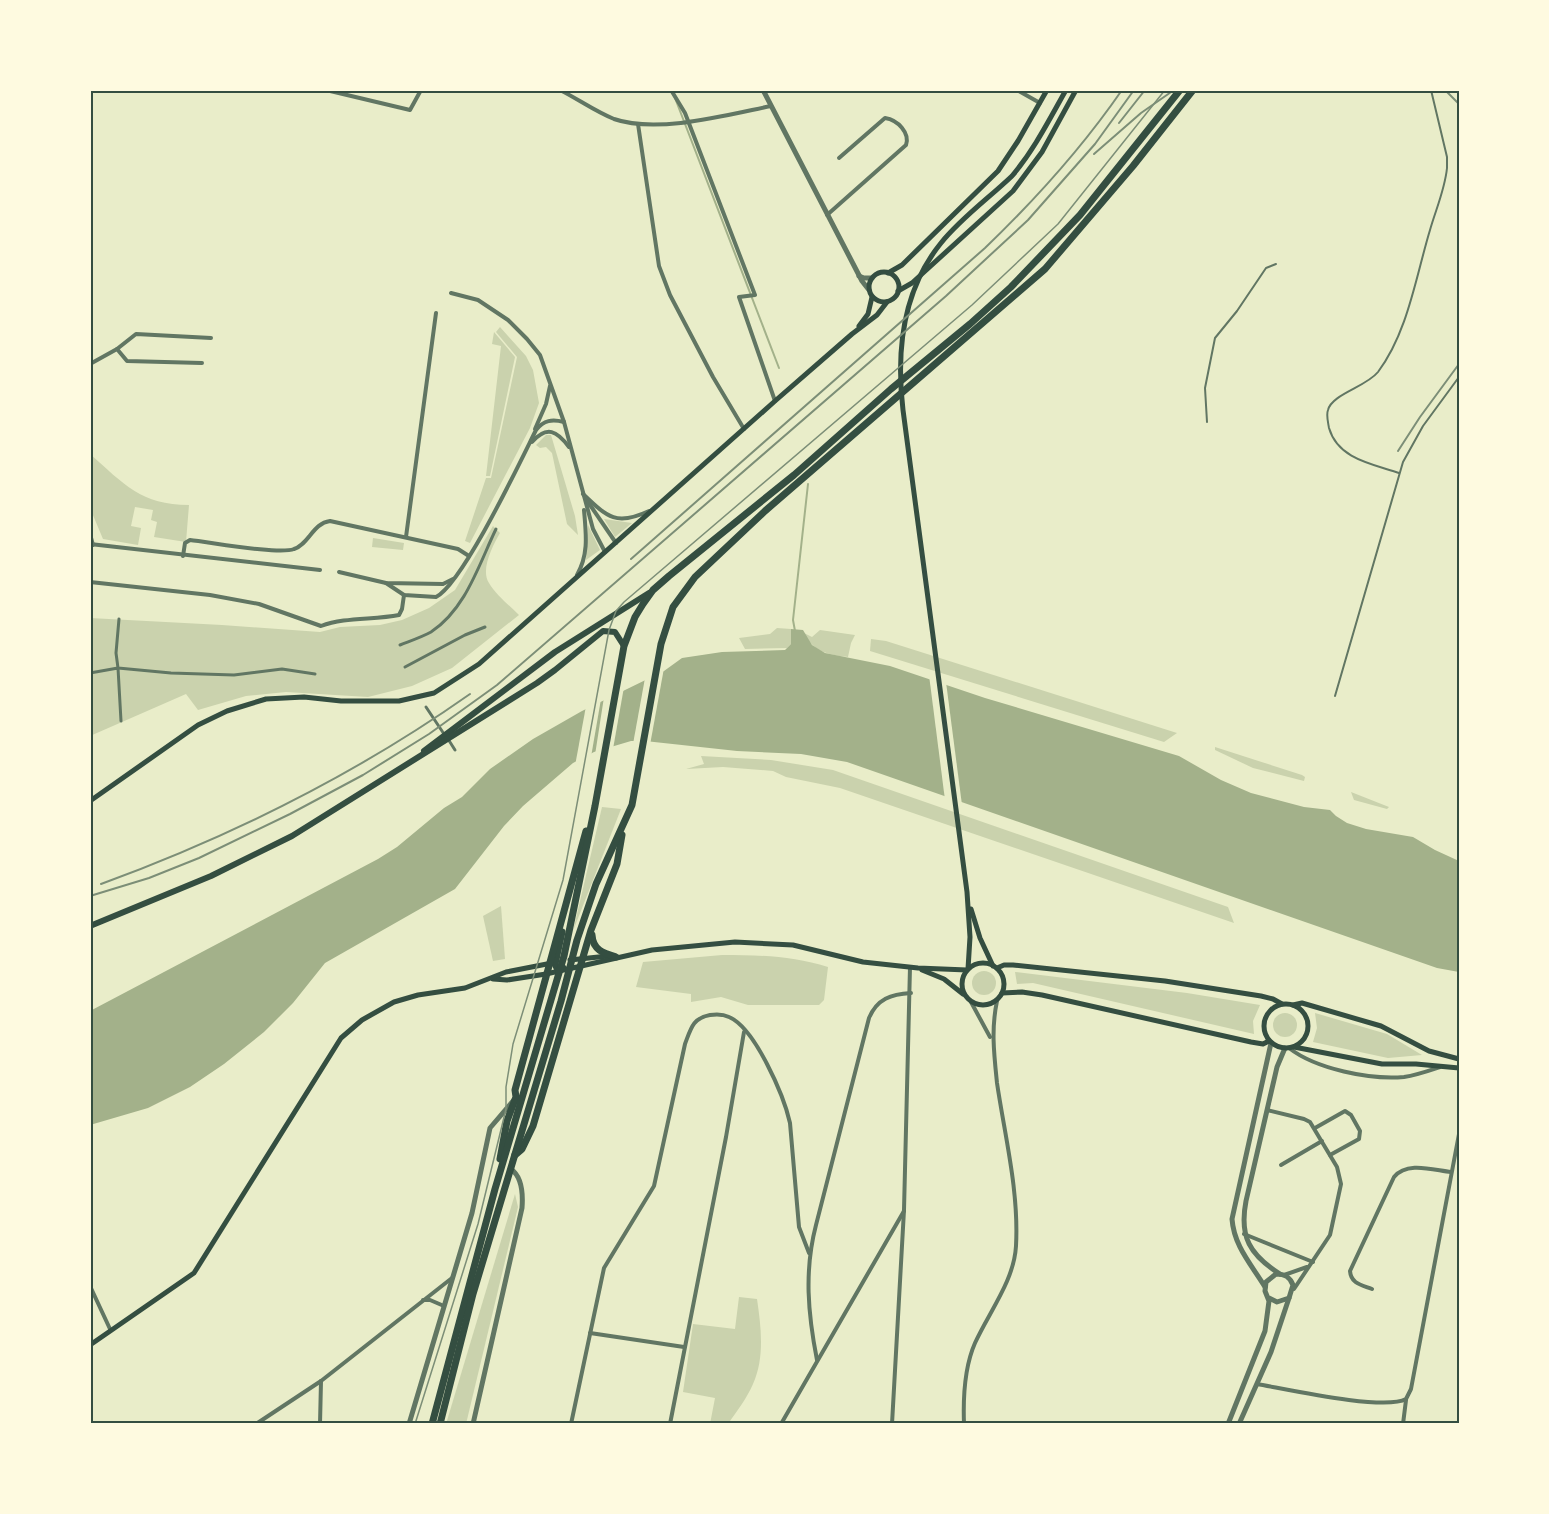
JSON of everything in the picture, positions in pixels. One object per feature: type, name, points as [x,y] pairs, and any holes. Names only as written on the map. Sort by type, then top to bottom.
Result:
[{"type":"highway","points":[[432,1424],[495,1189],[552,1000],[568,937],[624,646],[635,617],[654,590],[794,475],[1011,287],[1080,214],[1180,90]]},
{"type":"highway","points":[[440,1424],[473,1294],[504,1191],[513,1172],[515,1155],[561,1002],[577,940],[596,884],[632,805],[661,644],[670,613],[695,577],[765,511],[1045,269],[1133,166],[1193,90]]},
{"type":"highway","points":[[495,1189],[507,1121],[516,1097],[515,1089],[546,974],[552,963],[582,842],[595,806]]},
{"type":"highway","points":[[515,1155],[522,1149],[533,1126],[591,930],[617,864],[624,823]]},
{"type":"highway","points":[[591,930],[595,948],[616,957]]},
{"type":"highway","points":[[552,963],[558,968],[576,966],[580,968]]},
{"type":"main road","points":[[887,302],[879,302],[872,297],[869,290],[872,278],[879,273],[888,273],[902,265],[986,184],[1018,141],[1047,90]]},
{"type":"main road","points":[[965,996],[962,982],[968,969],[970,937],[967,892],[899,374],[901,341],[908,308],[919,277],[932,256],[952,231],[1007,181],[1020,166],[1035,146],[1066,90]]},
{"type":"main road","points":[[90,801],[198,725],[258,700],[304,697],[341,701],[399,701],[434,693],[479,663],[775,401],[877,315],[898,291],[912,283],[1013,190],[1042,152],[1076,90]]},
{"type":"main road","points":[[888,273],[896,278],[898,291]]},
{"type":"main road","points":[[852,334],[868,314],[872,297]]},
{"type":"main road","points":[[422,754],[555,652],[654,590]]},
{"type":"main road","points":[[90,926],[211,876],[292,836],[422,754],[439,746],[555,670],[603,631],[615,632],[624,646]]},
{"type":"main road","points":[[918,968],[952,984],[971,1002],[984,1006],[997,1001],[1002,993],[1004,980],[995,967],[975,925],[967,892]]},
{"type":"main road","points":[[492,979],[507,980],[580,968],[616,957],[652,950],[735,942],[794,945],[863,962],[918,968],[968,969],[980,963],[995,967],[1013,965],[1165,981],[1261,996],[1282,1004],[1302,1003],[1372,1023],[1429,1051],[1459,1059]]},
{"type":"main road","points":[[90,1345],[194,1273],[341,1038],[350,1029],[376,1010],[418,995],[465,988],[516,969],[583,957],[606,955],[616,957]]},
{"type":"main road","points":[[1002,993],[1032,993],[1251,1042],[1263,1044],[1270,1042],[1289,1048],[1382,1064],[1459,1068]]},
{"type":"main road","points":[[1270,1042],[1264,1027],[1266,1016],[1273,1008],[1282,1004]]},
{"type":"main road","points":[[1289,1048],[1302,1041],[1308,1028],[1304,1014],[1293,1005]]},
{"type":"street","points":[[326,90],[410,110],[421,90]]},
{"type":"street","points":[[560,90],[614,118],[638,124],[711,119],[771,106]]},
{"type":"street","points":[[671,90],[688,121],[755,295],[739,297],[775,401]]},
{"type":"street","points":[[763,90],[859,276],[869,290]]},
{"type":"street","points":[[1017,90],[1040,103]]},
{"type":"street","points":[[827,215],[906,145],[906,133],[892,119],[885,118],[839,158]]},
{"type":"street","points":[[638,124],[659,266],[670,296],[713,377],[744,429]]},
{"type":"street","points":[[859,276],[872,278]]},
{"type":"street","points":[[451,293],[478,300],[508,320],[540,356],[564,422],[592,529],[605,552]]},
{"type":"street","points":[[406,537],[436,313]]},
{"type":"street","points":[[90,364],[117,350],[136,334],[211,338]]},
{"type":"street","points":[[117,350],[127,361],[201,363]]},
{"type":"street","points":[[528,447],[546,404],[550,384]]},
{"type":"street","points":[[386,583],[404,594],[436,597],[447,588],[469,556],[541,424],[552,420],[564,422]]},
{"type":"street","points":[[528,447],[537,436],[549,431],[556,433],[571,450]]},
{"type":"street","points":[[583,494],[603,514],[616,519],[634,518],[655,508]]},
{"type":"street","points":[[583,494],[616,543]]},
{"type":"street","points":[[574,579],[584,562],[586,548],[583,494]]},
{"type":"street","points":[[183,556],[185,542],[190,540],[291,550],[303,544],[320,524],[330,521],[458,549],[469,556]]},
{"type":"street","points":[[400,645],[431,632],[447,617],[472,584],[496,529]]},
{"type":"street","points":[[90,534],[92,545],[320,570]]},
{"type":"street","points":[[339,572],[386,583],[443,584],[453,579]]},
{"type":"street","points":[[90,582],[201,594],[259,604],[321,626],[333,621],[399,615],[404,594]]},
{"type":"street","points":[[119,619],[116,653],[121,721]]},
{"type":"street","points":[[405,667],[485,627]]},
{"type":"street","points":[[90,673],[118,668],[234,675],[282,669],[315,674]]},
{"type":"street","points":[[426,707],[455,750]]},
{"type":"street","points":[[892,1424],[904,1210],[910,967]]},
{"type":"street","points":[[818,1360],[809,1321],[809,1253],[869,1018],[876,1005],[889,996],[910,993]]},
{"type":"street","points":[[962,1424],[966,1376],[972,1353],[1009,1275],[1016,1246],[1016,1201],[992,1041],[997,1001]]},
{"type":"street","points":[[971,1002],[992,1041]]},
{"type":"street","points":[[571,1424],[604,1268],[654,1186],[685,1044],[693,1023],[704,1017],[722,1015],[733,1020],[765,1060],[776,1080],[790,1123],[799,1227],[809,1253]]},
{"type":"street","points":[[670,1424],[726,1137],[744,1031]]},
{"type":"street","points":[[1227,1424],[1265,1331],[1269,1298],[1265,1287],[1237,1243],[1232,1219],[1270,1042]]},
{"type":"street","points":[[1293,1290],[1291,1281],[1262,1261],[1247,1242],[1243,1222],[1277,1067],[1289,1048],[1319,1066],[1385,1077],[1420,1074],[1442,1066]]},
{"type":"street","points":[[409,1424],[472,1213],[490,1128],[516,1097]]},
{"type":"street","points":[[1239,1424],[1276,1338],[1289,1298],[1330,1235],[1340,1191],[1340,1173],[1310,1122],[1267,1110]]},
{"type":"street","points":[[1315,1128],[1345,1111],[1351,1114],[1360,1131],[1359,1139],[1330,1155]]},
{"type":"street","points":[[1403,1424],[1459,1134]]},
{"type":"street","points":[[1281,1165],[1322,1142]]},
{"type":"street","points":[[1372,1289],[1355,1282],[1351,1278],[1350,1271],[1394,1177],[1401,1170],[1411,1168],[1451,1172]]},
{"type":"street","points":[[473,1424],[522,1208],[521,1188],[513,1172]]},
{"type":"street","points":[[781,1424],[904,1210]]},
{"type":"street","points":[[1244,1234],[1313,1262]]},
{"type":"street","points":[[1265,1287],[1269,1279],[1308,1267]]},
{"type":"street","points":[[256,1424],[321,1380],[454,1276]]},
{"type":"street","points":[[90,1286],[110,1329]]},
{"type":"street","points":[[1269,1298],[1277,1302],[1289,1298]]},
{"type":"street","points":[[420,1302],[430,1300],[445,1306]]},
{"type":"street","points":[[590,1333],[684,1347]]},
{"type":"street","points":[[320,1424],[321,1380]]},
{"type":"street","points":[[1256,1384],[1375,1402],[1394,1403],[1406,1399]]},
{"type":"lane","points":[[1399,473],[1346,453],[1331,434],[1327,417],[1328,409],[1337,398],[1363,385],[1379,371],[1393,345],[1408,305],[1447,174],[1446,157],[1431,90]]},
{"type":"lane","points":[[1207,422],[1204,388],[1215,338],[1237,311],[1266,268],[1276,264]]},
{"type":"lane","points":[[1335,696],[1399,473],[1418,435],[1459,377]]},
{"type":"shaded area","points":[[500,327],[526,356],[533,370],[539,403],[530,428],[470,543],[465,541],[486,478],[491,478],[517,357],[496,332]]},
{"type":"shaded area","points":[[494,332],[515,357],[490,476],[486,476],[501,346],[492,344]]},
{"type":"shaded area","points":[[546,435],[551,435],[575,516],[578,535],[567,524],[552,453],[546,447],[540,448],[536,445]]},
{"type":"shaded area","points":[[90,454],[134,491],[158,501],[189,505],[186,542],[154,537],[157,522],[151,520],[153,510],[135,507],[131,526],[141,528],[138,545],[103,539],[90,508]]},
{"type":"shaded area","points":[[604,519],[632,523],[615,537]]},
{"type":"shaded area","points":[[588,525],[600,550],[586,560]]},
{"type":"shaded area","points":[[493,526],[500,533],[488,558],[487,578],[495,592],[519,615],[452,668],[412,686],[368,697],[286,692],[246,696],[198,710],[186,694],[90,736],[90,618],[320,632],[340,627],[380,625],[402,620],[429,608],[455,590]]},
{"type":"shaded area","points":[[373,538],[404,543],[403,550],[372,547]]},
{"type":"shaded area","points":[[777,628],[791,629],[791,644],[787,648],[745,649],[739,638],[770,634]]},
{"type":"shaded area","points":[[791,629],[803,630],[812,645],[825,653],[890,666],[985,698],[1179,756],[1221,780],[1251,793],[1304,807],[1330,810],[1347,823],[1366,829],[1413,837],[1459,861],[1459,972],[1437,968],[847,762],[801,754],[737,751],[631,741],[594,752],[573,763],[523,806],[504,826],[455,889],[325,963],[293,1003],[264,1032],[224,1064],[190,1087],[148,1108],[90,1125],[90,1011],[378,859],[397,847],[444,808],[462,797],[490,769],[533,739],[582,711],[664,671],[682,658],[722,652],[785,650],[791,644]]},
{"type":"shaded area","points":[[820,630],[855,635],[848,657],[822,651],[812,644],[804,633],[812,637]]},
{"type":"shaded area","points":[[871,639],[886,641],[1177,733],[1164,742],[870,651]]},
{"type":"shaded area","points":[[1215,747],[1302,775],[1305,777],[1304,781],[1253,768],[1215,750]]},
{"type":"shaded area","points":[[701,756],[771,760],[833,770],[1228,907],[1234,923],[840,788],[786,777],[773,771],[723,767],[686,769],[704,764]]},
{"type":"shaded area","points":[[1351,792],[1389,807],[1387,809],[1354,800]]},
{"type":"shaded area","points":[[602,807],[621,809],[573,931]]},
{"type":"shaded area","points":[[501,906],[505,959],[493,961],[483,916]]},
{"type":"shaded area","points":[[722,955],[776,957],[802,960],[828,967],[824,1000],[819,1005],[748,1005],[721,997],[691,1002],[691,994],[636,987],[643,962]]},
{"type":"shaded area","points":[[984,971],[992,975],[996,983],[992,991],[984,995],[976,991],[972,983],[976,975]]},
{"type":"shaded area","points":[[1015,972],[1187,993],[1260,1005],[1253,1021],[1254,1034],[1033,983],[1017,984]]},
{"type":"shaded area","points":[[1285,1013],[1294,1016],[1297,1025],[1294,1034],[1285,1037],[1276,1034],[1273,1025],[1276,1016]]},
{"type":"shaded area","points":[[1315,1013],[1387,1034],[1422,1055],[1388,1058],[1313,1042],[1317,1028]]},
{"type":"shaded area","points":[[515,1194],[518,1207],[466,1424],[446,1424]]},
{"type":"shaded area","points":[[739,1297],[757,1299],[761,1353],[757,1374],[751,1389],[728,1424],[710,1424],[715,1398],[683,1392],[693,1324],[735,1329]]},
{"type":"pier","points":[[664,668],[650,745],[633,744],[645,678]]},
{"type":"pier","points":[[929,675],[946,682],[962,805],[945,800]]},
{"type":"pier","points":[[624,687],[613,749],[595,755],[604,697]]},
{"type":"pier","points":[[601,699],[591,757],[575,766],[586,706]]},
{"type":"waterway","points":[[675,98],[779,368]]},
{"type":"waterway","points":[[795,631],[793,620],[808,484]]},
{"type":"tram line","points":[[415,1424],[478,1224],[506,1109],[506,1087],[513,1044],[563,880],[609,630],[616,611],[972,305],[1058,224],[1165,90]]},
{"type":"railway","points":[[631,559],[985,248],[1058,172],[1122,90]]},
{"type":"railway","points":[[90,896],[149,878],[199,858],[290,814],[363,775],[429,734],[497,685],[946,296],[1028,220],[1095,144],[1134,90]]},
{"type":"railway","points":[[1119,123],[1145,90]]},
{"type":"railway","points":[[1094,154],[1141,113],[1174,90]]},
{"type":"railway","points":[[1445,90],[1459,104]]},
{"type":"railway","points":[[1398,451],[1459,364]]},
{"type":"railway","points":[[101,884],[198,845],[292,801],[382,751],[470,694]]}]
